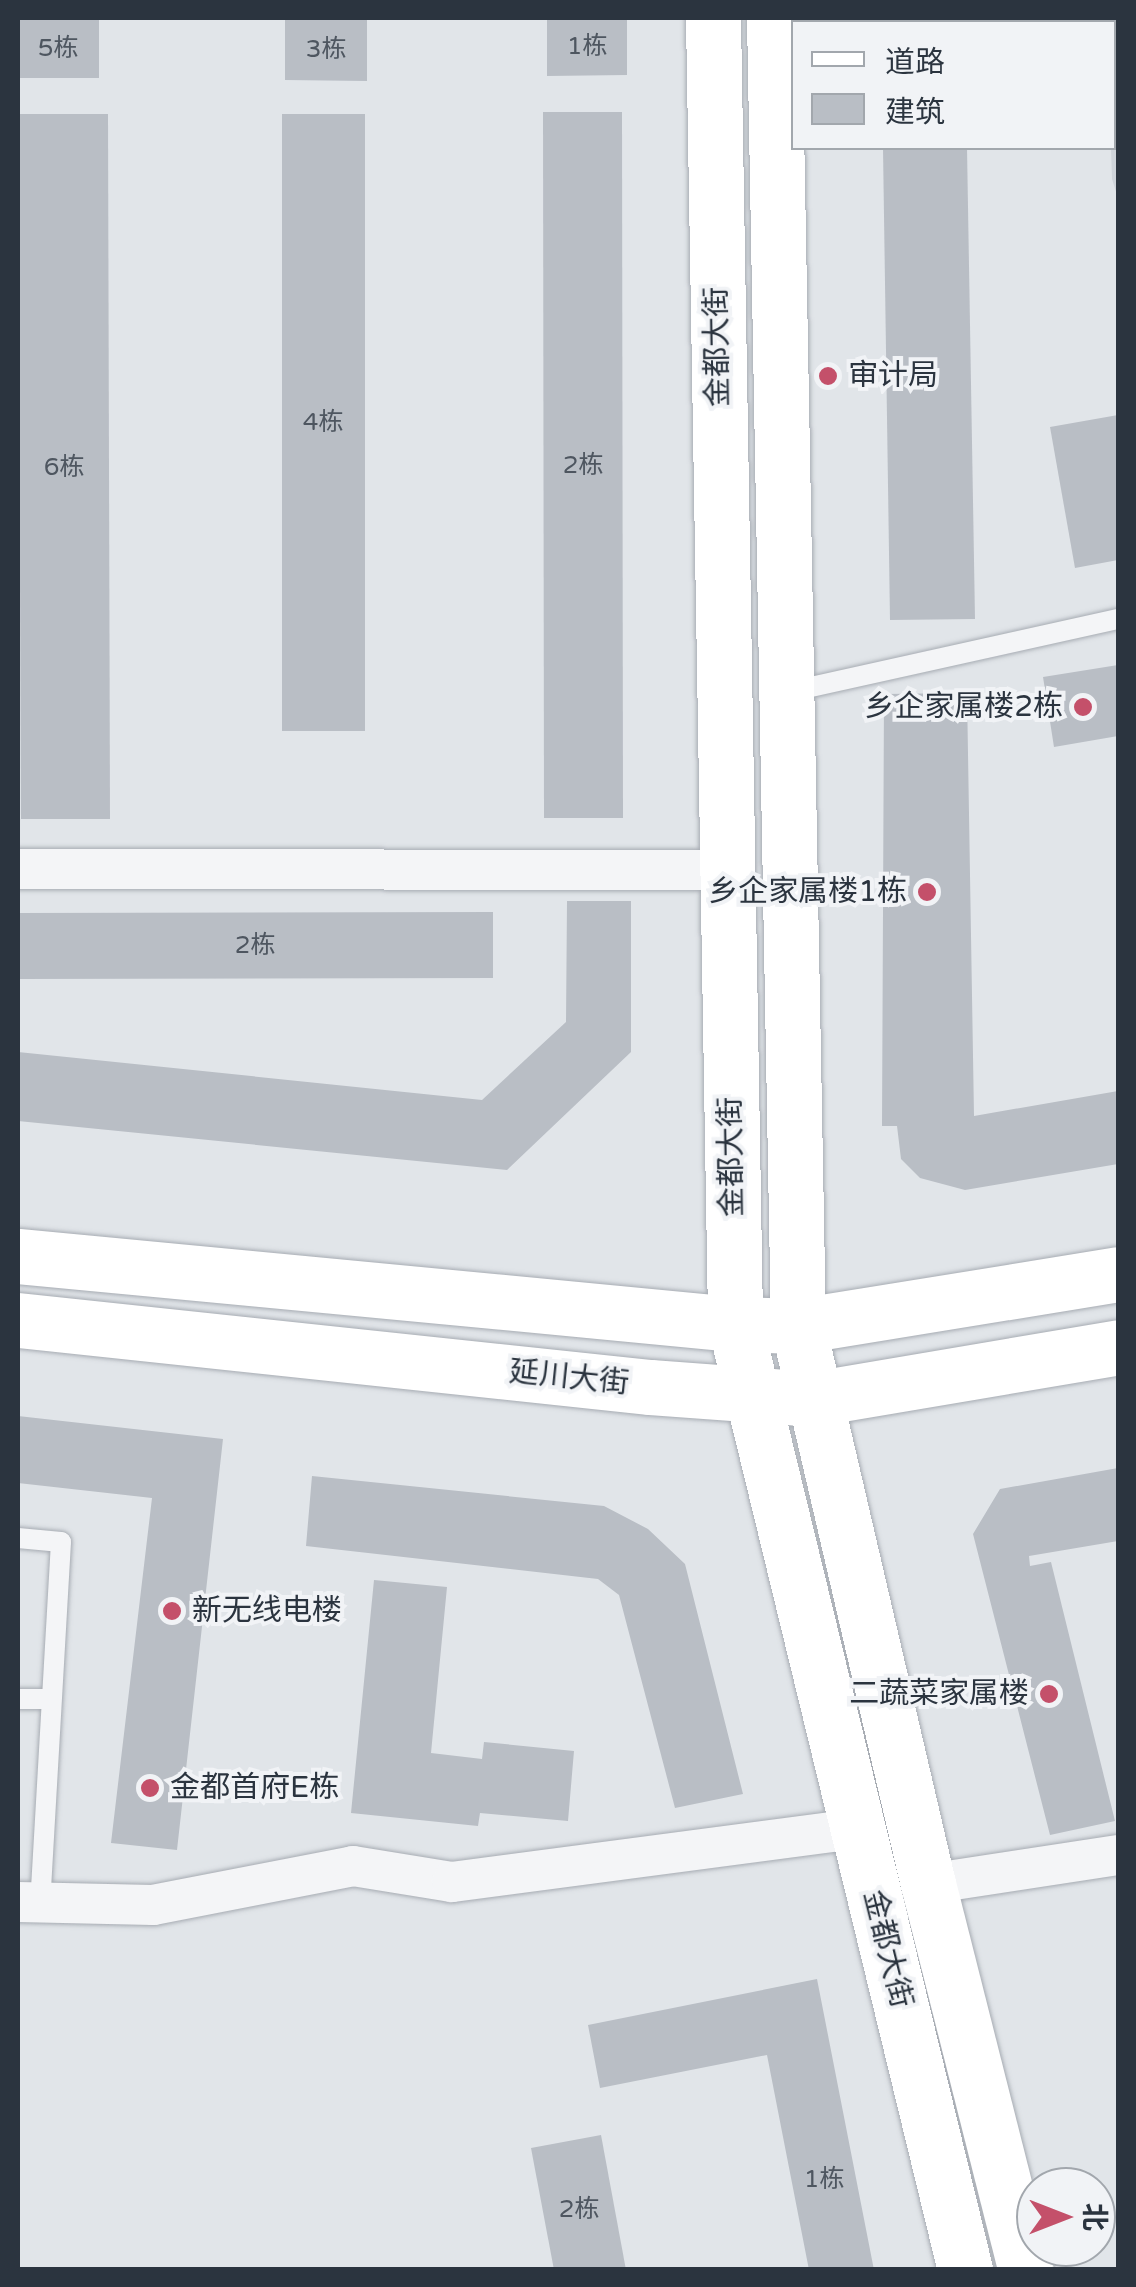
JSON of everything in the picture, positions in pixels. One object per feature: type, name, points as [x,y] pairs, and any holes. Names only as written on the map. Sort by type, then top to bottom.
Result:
[{"type":"main road","name":"金都大街","points":[[713,18],[735,1324],[965,2270]]},
{"type":"main road","name":"金都大街","points":[[774,18],[798,1326],[928,1884],[1026,2270]]},
{"type":"main road","points":[[18,1256],[735,1324],[798,1326],[1118,1274]]},
{"type":"main road","name":"延川大街","points":[[18,1320],[812,1399],[1118,1347]]},
{"type":"street","points":[[18,869],[727,870]]},
{"type":"street","points":[[29,1903],[153,1905],[353,1866],[452,1882],[857,1828]]},
{"type":"street","points":[[928,1884],[1118,1856]]},
{"type":"lane","points":[[786,692],[1118,619]]},
{"type":"lane","points":[[18,1538],[60,1542],[52,1699],[29,1903]]},
{"type":"lane","points":[[18,1699],[52,1699]]},
{"type":"shaded area","points":[[1118,18],[1118,198],[1112,179],[1111,150],[1116,150],[1116,20],[1106,20]]},
{"type":"building","points":[[18,18],[99,18],[99,78],[18,78]]},
{"type":"building","points":[[285,18],[367,18],[367,81],[285,80]]},
{"type":"building","points":[[547,18],[627,18],[627,75],[547,76]]},
{"type":"building","points":[[543,112],[622,112],[623,818],[544,818]]},
{"type":"building","points":[[18,114],[108,114],[110,819],[21,819]]},
{"type":"building","points":[[282,114],[365,114],[365,731],[282,731]]},
{"type":"building","points":[[883,150],[967,150],[975,619],[890,620]]},
{"type":"building","points":[[1118,415],[1118,560],[1075,568],[1050,427]]},
{"type":"building","name":"乡企家属楼2栋","points":[[1118,665],[1118,736],[1054,747],[1043,677]]},
{"type":"building","name":"乡企家属楼1栋","points":[[967,693],[974,1116],[1118,1091],[1118,1164],[965,1190],[920,1178],[901,1159],[897,1126],[882,1126],[884,694]]},
{"type":"building","points":[[567,901],[631,901],[631,1052],[507,1170],[18,1121],[18,1052],[482,1100],[566,1022]]},
{"type":"building","points":[[493,912],[493,978],[18,979],[18,913]]},
{"type":"building","name":"新无线电楼","points":[[18,1416],[223,1439],[177,1850],[111,1843],[152,1498],[18,1483]]},
{"type":"building","name":"二蔬菜家属楼","points":[[1118,1468],[1118,1541],[1029,1556],[1030,1566],[1051,1562],[1115,1821],[1050,1835],[973,1534],[1000,1489]]},
{"type":"building","points":[[312,1476],[604,1506],[648,1529],[685,1564],[743,1794],[675,1808],[619,1595],[598,1579],[306,1546]]},
{"type":"building","points":[[374,1580],[447,1587],[431,1753],[482,1759],[484,1742],[574,1751],[568,1821],[480,1813],[478,1826],[351,1813]]},
{"type":"building","points":[[817,1979],[874,2270],[809,2270],[767,2055],[600,2088],[588,2025]]},
{"type":"building","points":[[601,2135],[626,2270],[554,2270],[531,2148]]},
{"type":"place","name":"审计局","points":[[828,376]]},
{"type":"place","name":"乡企家属楼2栋","points":[[1083,707]]},
{"type":"place","name":"乡企家属楼1栋","points":[[927,892]]},
{"type":"place","name":"新无线电楼","points":[[172,1611]]},
{"type":"place","name":"二蔬菜家属楼","points":[[1049,1694]]},
{"type":"place","name":"金都首府E栋","points":[[150,1788]]}]
